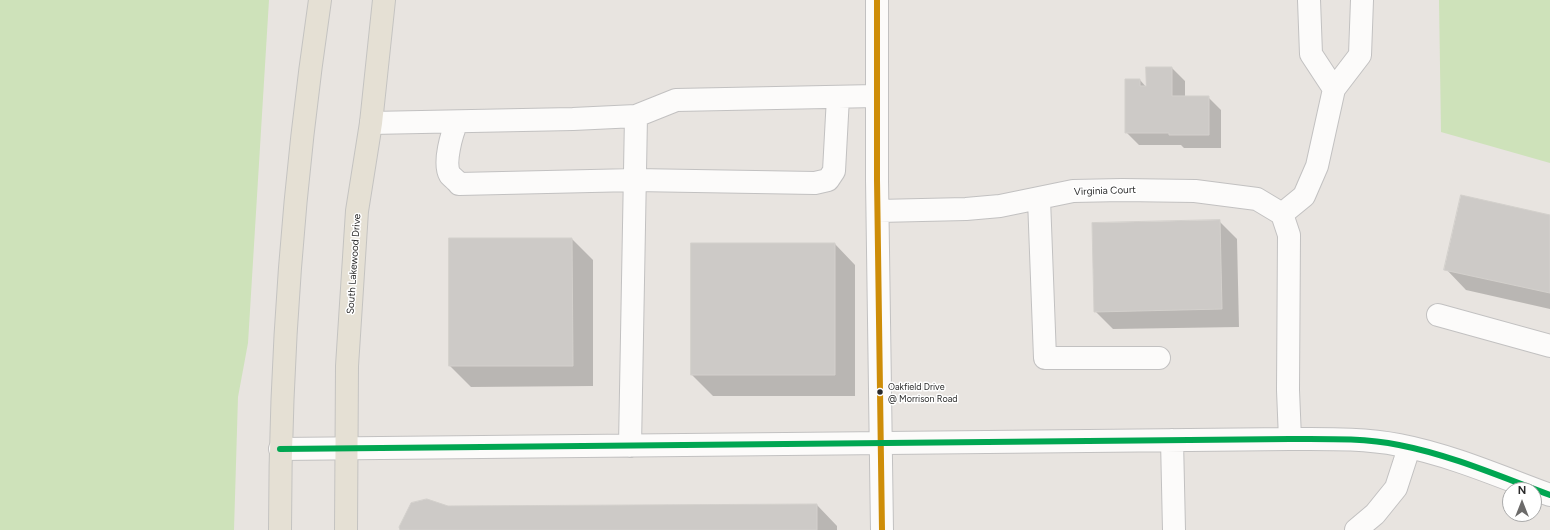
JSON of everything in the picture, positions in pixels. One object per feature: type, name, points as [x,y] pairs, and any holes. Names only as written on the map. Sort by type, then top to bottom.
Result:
[{"type":"main road","points":[[280,530],[280,449],[288,286],[306,100],[320,0]]},
{"type":"main road","name":"South Lakewood Drive","points":[[346,530],[347,366],[357,211],[371,123],[384,0]]},
{"type":"street","points":[[877,0],[876,96],[882,443],[882,530]]},
{"type":"street","points":[[1309,0],[1311,54],[1334,89]]},
{"type":"street","points":[[1290,438],[1288,390],[1290,235],[1282,214],[1304,196],[1316,166],[1334,89],[1360,54],[1362,0]]},
{"type":"street","points":[[371,123],[574,119],[636,116],[676,100],[876,96]]},
{"type":"street","points":[[457,122],[451,136],[448,157],[449,174],[459,184],[635,180],[815,182],[828,180],[834,171],[838,97]]},
{"type":"street","points":[[630,446],[636,116]]},
{"type":"street","name":"Virginia Court","points":[[878,211],[966,209],[1000,206],[1073,191],[1122,190],[1196,191],[1257,199],[1282,214]]},
{"type":"street","points":[[1039,199],[1045,358],[1159,358]]},
{"type":"street","points":[[1438,315],[1550,346]]},
{"type":"street","points":[[280,449],[1290,438],[1348,439],[1400,445],[1454,460],[1550,495]]},
{"type":"street","points":[[1172,440],[1174,530]]},
{"type":"street","points":[[1356,530],[1375,514],[1396,488],[1409,448]]},
{"type":"green space","points":[[0,0],[269,0],[248,343],[238,397],[234,530],[0,530]]},
{"type":"green space","points":[[1439,0],[1550,0],[1550,163],[1441,132]]},
{"type":"building","points":[[1146,67],[1172,67],[1172,96],[1209,96],[1209,135],[1125,133],[1125,79],[1140,79],[1140,86],[1146,86]]},
{"type":"building","points":[[1461,195],[1550,215],[1550,293],[1444,270]]},
{"type":"building","points":[[1220,220],[1222,309],[1094,312],[1092,223]]},
{"type":"building","points":[[449,238],[572,238],[573,366],[449,366]]},
{"type":"building","points":[[691,243],[835,243],[835,375],[691,375]]},
{"type":"building","points":[[427,499],[448,506],[817,504],[817,530],[400,530],[399,527],[411,503]]},
{"type":"transit line","points":[[877,0],[877,180],[882,530]]},
{"type":"transit line","points":[[280,449],[1345,439],[1399,445],[1438,454],[1550,495]]},
{"type":"place","name":"Oakfield Drive @ Morrison Road","points":[[880,392]]}]
